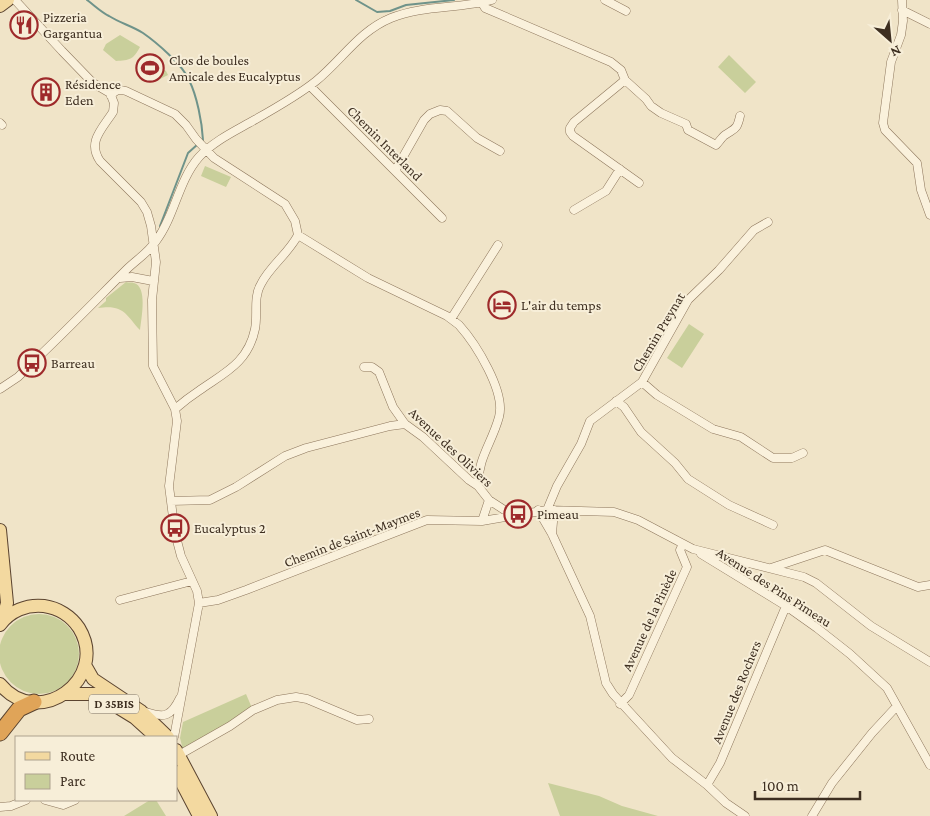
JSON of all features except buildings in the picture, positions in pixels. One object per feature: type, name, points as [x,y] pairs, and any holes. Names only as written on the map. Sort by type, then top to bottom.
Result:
[{"type":"highway","points":[[0,734],[19,709],[34,702]]},
{"type":"main road","points":[[0,6],[8,0]]},
{"type":"main road","points":[[0,530],[7,603],[1,623]]},
{"type":"main road","points":[[6,583],[21,602],[32,606]]},
{"type":"main road","points":[[0,684],[16,697],[34,702],[50,701],[64,694],[77,682],[85,665],[86,649],[77,625],[65,614],[55,609],[44,606],[32,606],[11,614],[1,623]]},
{"type":"main road","name":"D 35BIS","points":[[85,665],[93,679],[141,711],[167,736]]},
{"type":"main road","name":"D 35BIS","points":[[64,694],[96,694],[135,718],[155,736]]},
{"type":"main road","points":[[178,755],[211,816]]},
{"type":"main road","points":[[178,776],[199,816]]},
{"type":"street","points":[[15,0],[94,83],[110,93],[114,108],[94,142],[96,154],[100,161],[141,202],[147,212],[154,244],[156,262],[153,281],[153,366],[175,409],[177,421],[169,476],[171,501],[175,532],[181,556],[197,591],[198,603],[174,736]]},
{"type":"street","points":[[201,145],[218,140],[283,104],[310,86],[339,60],[362,34],[390,18],[415,11],[467,6],[492,0]]},
{"type":"street","points":[[605,0],[626,12]]},
{"type":"street","points":[[902,0],[901,35],[892,62],[883,123],[885,130],[917,163],[921,190],[930,215]]},
{"type":"street","points":[[482,2],[485,8],[611,62],[621,70],[625,80],[661,113],[686,124],[688,130],[716,145],[737,126],[740,116]]},
{"type":"street","points":[[902,10],[930,24]]},
{"type":"street","points":[[625,80],[574,122],[570,132],[639,182]]},
{"type":"street","name":"Chemin Interland","points":[[310,86],[442,218]]},
{"type":"street","points":[[111,96],[115,91],[126,90],[174,114],[214,158],[285,204],[296,221],[298,235],[291,248],[260,285],[254,331],[249,347],[229,372],[201,389],[175,409]]},
{"type":"street","points":[[396,171],[424,120],[430,114],[440,110],[447,111],[477,138],[500,151]]},
{"type":"street","points":[[0,389],[18,377],[154,244],[165,229],[201,145]]},
{"type":"street","points":[[574,210],[606,190],[620,169]]},
{"type":"street","name":"Chemin Preynat","points":[[552,534],[551,510],[557,486],[581,444],[590,421],[642,382],[688,300],[719,270],[754,230],[768,222]]},
{"type":"street","points":[[298,235],[368,278],[451,319],[458,324],[471,341],[495,386],[501,405],[499,417],[481,459],[478,486]]},
{"type":"street","points":[[451,319],[498,245]]},
{"type":"street","points":[[120,278],[132,277],[153,281]]},
{"type":"street","name":"Avenue des Oliviers","points":[[364,367],[372,367],[379,372],[395,412],[406,424],[478,486],[489,500],[512,515]]},
{"type":"street","points":[[642,382],[657,395],[712,429],[741,437],[772,458],[792,458],[803,453]]},
{"type":"street","points":[[616,401],[624,408],[641,432],[675,463],[688,479],[729,505],[773,525]]},
{"type":"street","name":"Avenue des Oliviers","points":[[171,501],[210,500],[236,487],[285,456],[306,448],[390,426],[395,412]]},
{"type":"street","points":[[390,426],[406,424]]},
{"type":"street","name":"Avenue des Oliviers","points":[[482,521],[489,500]]},
{"type":"street","points":[[538,510],[552,534],[590,616],[606,683],[620,704],[672,758],[707,785],[726,803],[745,816]]},
{"type":"street","name":"Chemin de Saint-Maymes","points":[[198,603],[218,600],[246,590],[427,520],[482,521],[538,510],[614,512],[638,520],[693,550],[804,577],[816,583],[872,626],[930,662]]},
{"type":"street","name":"Avenue de la Pinède","points":[[620,704],[628,695],[687,567],[680,550],[683,544]]},
{"type":"street","name":"Avenue des Pins Pimeau","points":[[693,550],[786,606],[850,654],[887,688],[930,765]]},
{"type":"street","points":[[771,568],[824,550],[911,585],[918,587],[930,585]]},
{"type":"street","points":[[120,600],[192,581]]},
{"type":"street","name":"Avenue des Rochers","points":[[707,785],[720,764],[786,606]]},
{"type":"street","points":[[141,711],[158,716],[170,714],[183,692]]},
{"type":"street","points":[[178,752],[230,726],[253,710],[277,700],[307,699],[357,720],[369,719]]},
{"type":"street","points":[[812,816],[832,783],[872,732],[897,706]]},
{"type":"street","points":[[0,807],[22,801]]},
{"type":"street","points":[[49,801],[63,805],[73,801]]},
{"type":"green space","points":[[120,35],[140,47],[131,59],[116,61],[103,50],[106,44]]},
{"type":"green space","points":[[729,55],[756,82],[745,93],[718,67]]},
{"type":"green space","name":"Clos de boules Amicale des Eucalyptus","points":[[144,56],[166,71],[168,75],[156,81],[142,73],[137,64]]},
{"type":"green space","points":[[205,166],[231,177],[226,187],[201,176]]},
{"type":"green space","points":[[126,282],[134,283],[141,290],[143,304],[140,330],[119,309],[98,308],[106,301],[106,298]]},
{"type":"green space","points":[[689,324],[704,334],[682,368],[667,358]]},
{"type":"green space","points":[[39,614],[54,617],[67,626],[76,639],[79,654],[76,669],[67,682],[54,691],[39,694],[24,691],[11,682],[2,669],[-1,654],[2,639],[11,626],[24,617]]},
{"type":"green space","points":[[246,694],[252,708],[183,750],[180,738],[183,722]]},
{"type":"green space","points":[[548,783],[599,796],[622,806],[658,816],[560,816]]},
{"type":"green space","points":[[148,801],[157,801],[166,816],[124,816]]},
{"type":"waterway","points":[[87,0],[117,21],[143,33],[162,48],[186,74],[197,101],[202,125],[202,141]]},
{"type":"waterway","points":[[356,0],[377,12],[390,11],[406,5],[454,0]]},
{"type":"waterway","points":[[160,226],[188,153],[198,144]]},
{"type":"place","name":"Pizzeria Gargantua","points":[[24,25]]},
{"type":"place","name":"Clos de boules Amicale des Eucalyptus","points":[[150,68]]},
{"type":"place","name":"Résidence Eden","points":[[46,92]]},
{"type":"place","name":"L'air du temps","points":[[502,305]]},
{"type":"place","name":"Barreau","points":[[32,363]]},
{"type":"place","name":"Pimeau","points":[[518,514]]},
{"type":"place","name":"Eucalyptus 2","points":[[175,528]]}]
